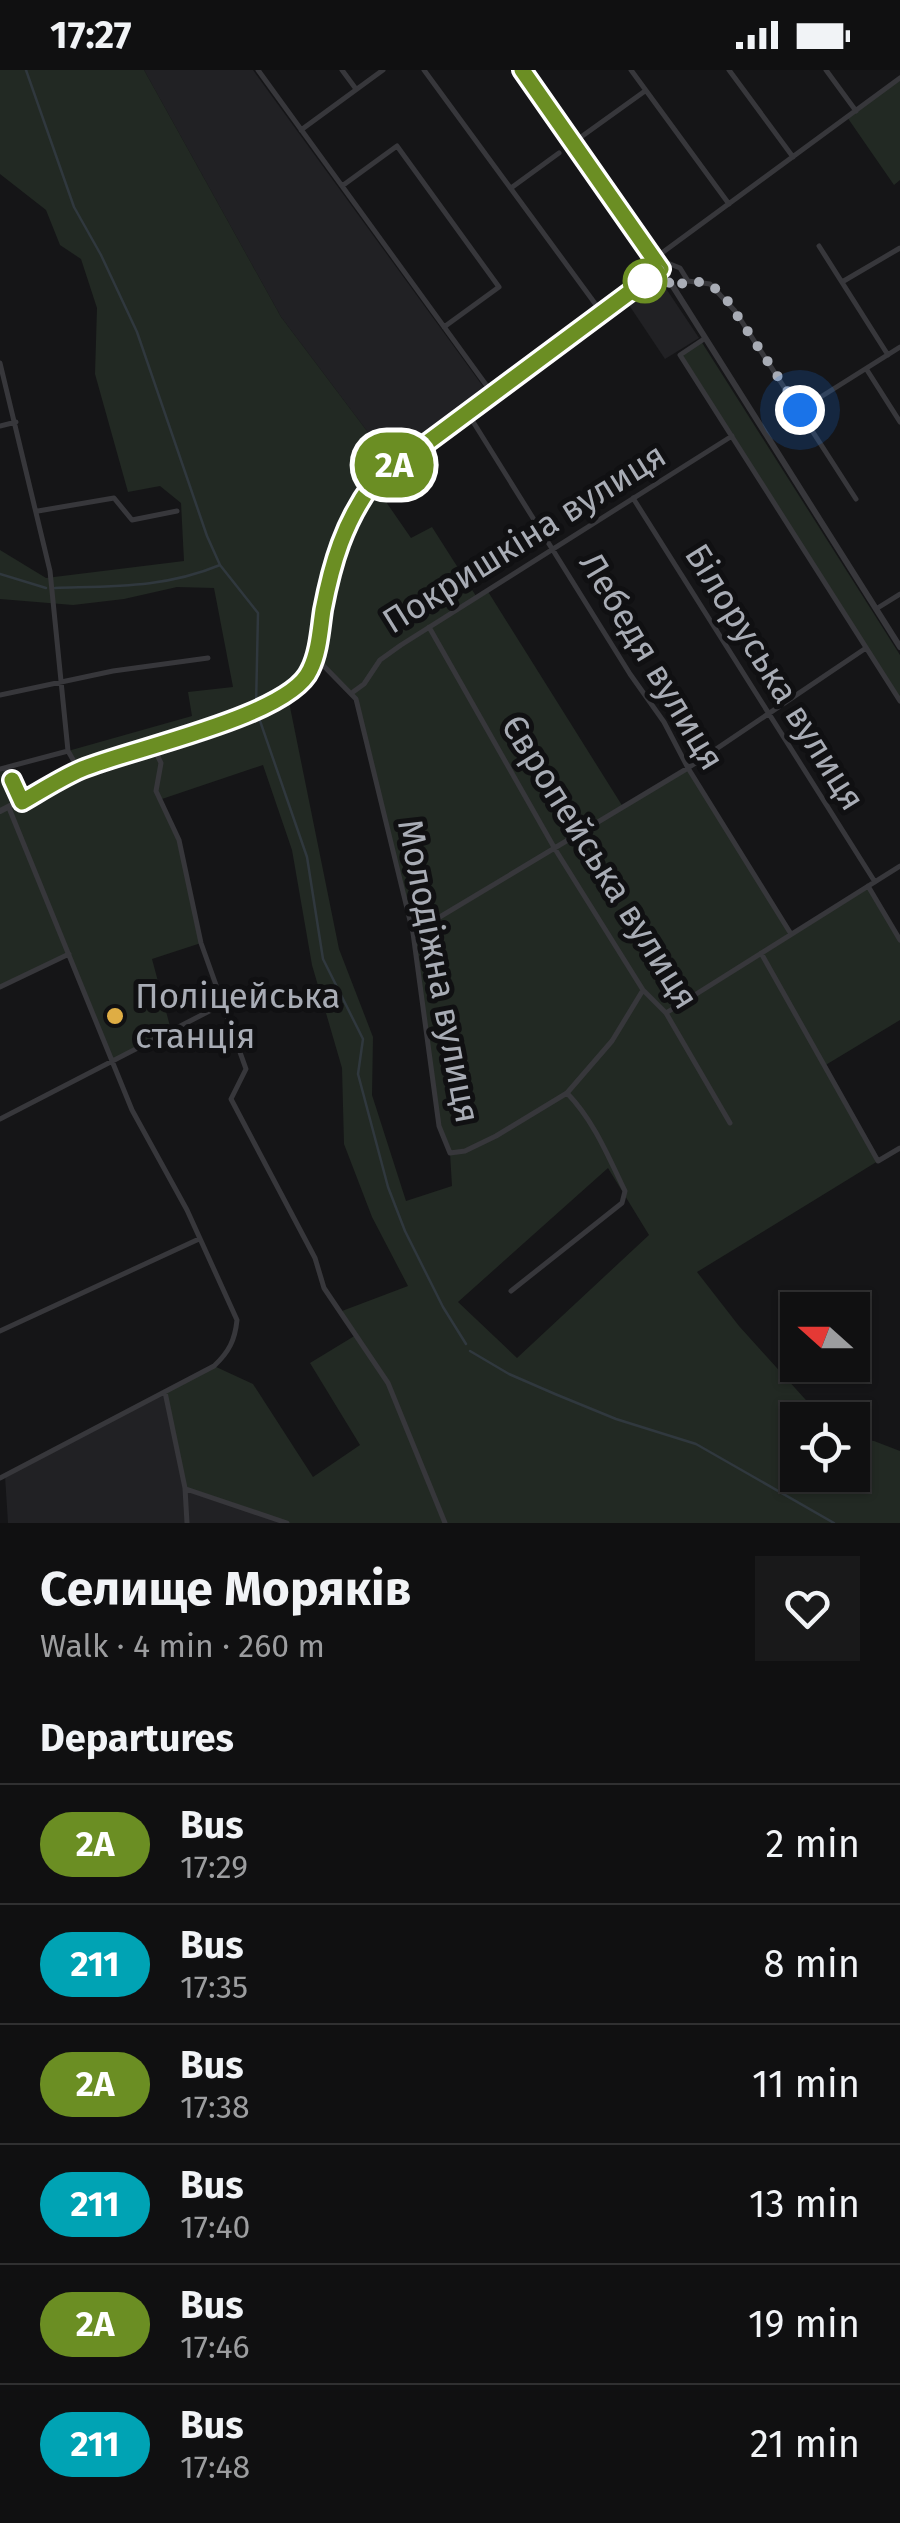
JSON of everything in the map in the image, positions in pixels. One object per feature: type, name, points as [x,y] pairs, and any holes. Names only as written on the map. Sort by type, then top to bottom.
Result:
[{"type":"street","points":[[258,70],[492,393]]},
{"type":"street","points":[[342,70],[356,89]]},
{"type":"street","points":[[301,130],[383,70]]},
{"type":"street","points":[[424,70],[602,313]]},
{"type":"street","points":[[522,70],[655,258],[900,647]]},
{"type":"street","points":[[630,70],[729,204]]},
{"type":"street","points":[[729,70],[793,157]]},
{"type":"street","points":[[826,70],[856,111]]},
{"type":"street","points":[[655,258],[900,78]]},
{"type":"street","points":[[574,142],[646,91]]},
{"type":"street","points":[[342,186],[397,146],[500,287],[444,327]]},
{"type":"street","points":[[511,188],[559,153]]},
{"type":"street","points":[[819,246],[888,354]]},
{"type":"street","points":[[842,282],[900,248]]},
{"type":"street","points":[[655,258],[680,268],[688,280]]},
{"type":"street","points":[[0,812],[80,770],[267,708],[301,684],[315,657],[330,575],[343,533],[373,483],[661,269]]},
{"type":"street","points":[[673,289],[688,280],[710,284],[725,297],[856,499]]},
{"type":"street","points":[[704,340],[680,355],[900,701]]},
{"type":"street","points":[[800,410],[900,347]]},
{"type":"street","points":[[0,363],[50,571],[68,751],[80,770]]},
{"type":"street","points":[[867,370],[900,422]]},
{"type":"street","name":"Лебедя вулиця","points":[[468,413],[630,674],[664,722],[688,768],[791,934]]},
{"type":"street","points":[[0,426],[16,422]]},
{"type":"street","name":"Покришкіна вулиця","points":[[352,692],[364,684],[380,660],[732,436]]},
{"type":"street","points":[[38,511],[114,498],[132,520],[177,511]]},
{"type":"street","name":"Білоруська вулиця","points":[[634,498],[875,882]]},
{"type":"street","points":[[876,609],[900,594]]},
{"type":"street","name":"Європейська вулиця","points":[[429,627],[555,848],[643,990],[666,1013],[730,1123]]},
{"type":"street","points":[[413,933],[688,768],[866,648]]},
{"type":"street","points":[[315,657],[352,692]]},
{"type":"street","points":[[0,696],[113,671],[208,658]]},
{"type":"street","name":"Молодіжна вулиця","points":[[352,692],[413,933],[440,1126],[450,1153],[465,1151],[496,1136],[567,1094]]},
{"type":"street","points":[[152,744],[161,762],[156,791],[179,840],[201,943],[246,1070],[231,1099],[315,1258],[324,1288],[388,1382],[445,1523]]},
{"type":"street","points":[[22,802],[3,769],[68,751]]},
{"type":"street","points":[[0,1478],[214,1366],[227,1354],[237,1320],[188,1210],[132,1110],[9,808]]},
{"type":"street","points":[[666,1013],[900,866]]},
{"type":"street","points":[[868,886],[900,940]]},
{"type":"street","points":[[761,953],[878,1162],[900,1148]]},
{"type":"street","points":[[0,987],[69,954]]},
{"type":"street","points":[[512,1291],[622,1203],[625,1190],[590,1120],[567,1094],[612,1041],[643,990]]},
{"type":"street","points":[[0,1119],[223,1004]]},
{"type":"street","points":[[0,1331],[199,1239]]},
{"type":"street","points":[[165,1392],[185,1488],[187,1523]]},
{"type":"street","points":[[185,1488],[287,1523]]},
{"type":"shaded area","points":[[0,70],[144,70],[281,317],[391,463],[373,483],[411,538],[432,527],[476,596],[487,590],[623,807],[688,768],[791,934],[868,886],[900,940],[900,1020],[824,1066],[878,1161],[697,1272],[780,1371],[780,1382],[790,1382],[808,1402],[780,1402],[780,1492],[870,1492],[870,1440],[874,1441],[900,1451],[900,1523],[287,1523],[185,1488],[165,1392],[214,1366],[253,1384],[313,1477],[360,1445],[310,1363],[356,1335],[342,1311],[408,1286],[372,1217],[344,1144],[342,1068],[312,965],[292,850],[263,765],[159,800],[173,823],[201,943],[152,959],[171,1030],[113,1060],[69,954],[0,987],[0,769],[6,769],[21,802],[79,771],[68,751],[192,716],[188,692],[233,687],[214,588],[177,587],[73,605],[0,599],[0,550],[46,578],[184,561],[181,503],[160,486],[128,492],[95,374],[97,308],[81,259],[60,245],[46,210],[0,174]],"holes":[[[315,658],[356,699],[413,933],[439,1126],[450,1153],[452,1186],[406,1201],[372,1095],[373,1037],[339,949],[288,697],[301,684]],[[608,1168],[649,1235],[517,1358],[458,1302]]]},
{"type":"shaded area","points":[[144,70],[253,70],[487,392],[391,463],[281,317]]},
{"type":"shaded area","points":[[900,78],[900,180],[894,185],[847,117]]},
{"type":"shaded area","points":[[659,278],[699,338],[665,359],[625,299]]},
{"type":"shaded area","points":[[701,341],[900,655],[900,701],[680,355]]},
{"type":"shaded area","points":[[165,1392],[287,1523],[8,1523],[5,1476]]},
{"type":"waterway","points":[[26,70],[74,207],[137,332],[207,536],[220,565],[258,613],[256,707]]},
{"type":"waterway","points":[[55,588],[159,582],[220,565]]},
{"type":"waterway","points":[[0,574],[46,588]]},
{"type":"waterway","points":[[258,715],[307,857],[323,959],[363,1039],[358,1074],[388,1187],[405,1231],[466,1344]]},
{"type":"waterway","points":[[470,1351],[555,1394],[616,1419],[696,1444],[834,1523]]},
{"type":"bus line","name":"2А","points":[[12,780],[22,802],[80,770],[267,708],[288,696],[310,673],[330,575],[343,533],[373,483],[661,269],[522,70]]},
{"type":"place","name":"Поліцейська станція","points":[[115,1016]]},
{"type":"route","points":[[645,281],[661,269],[673,289],[688,280],[712,285],[736,311],[800,410]]}]
